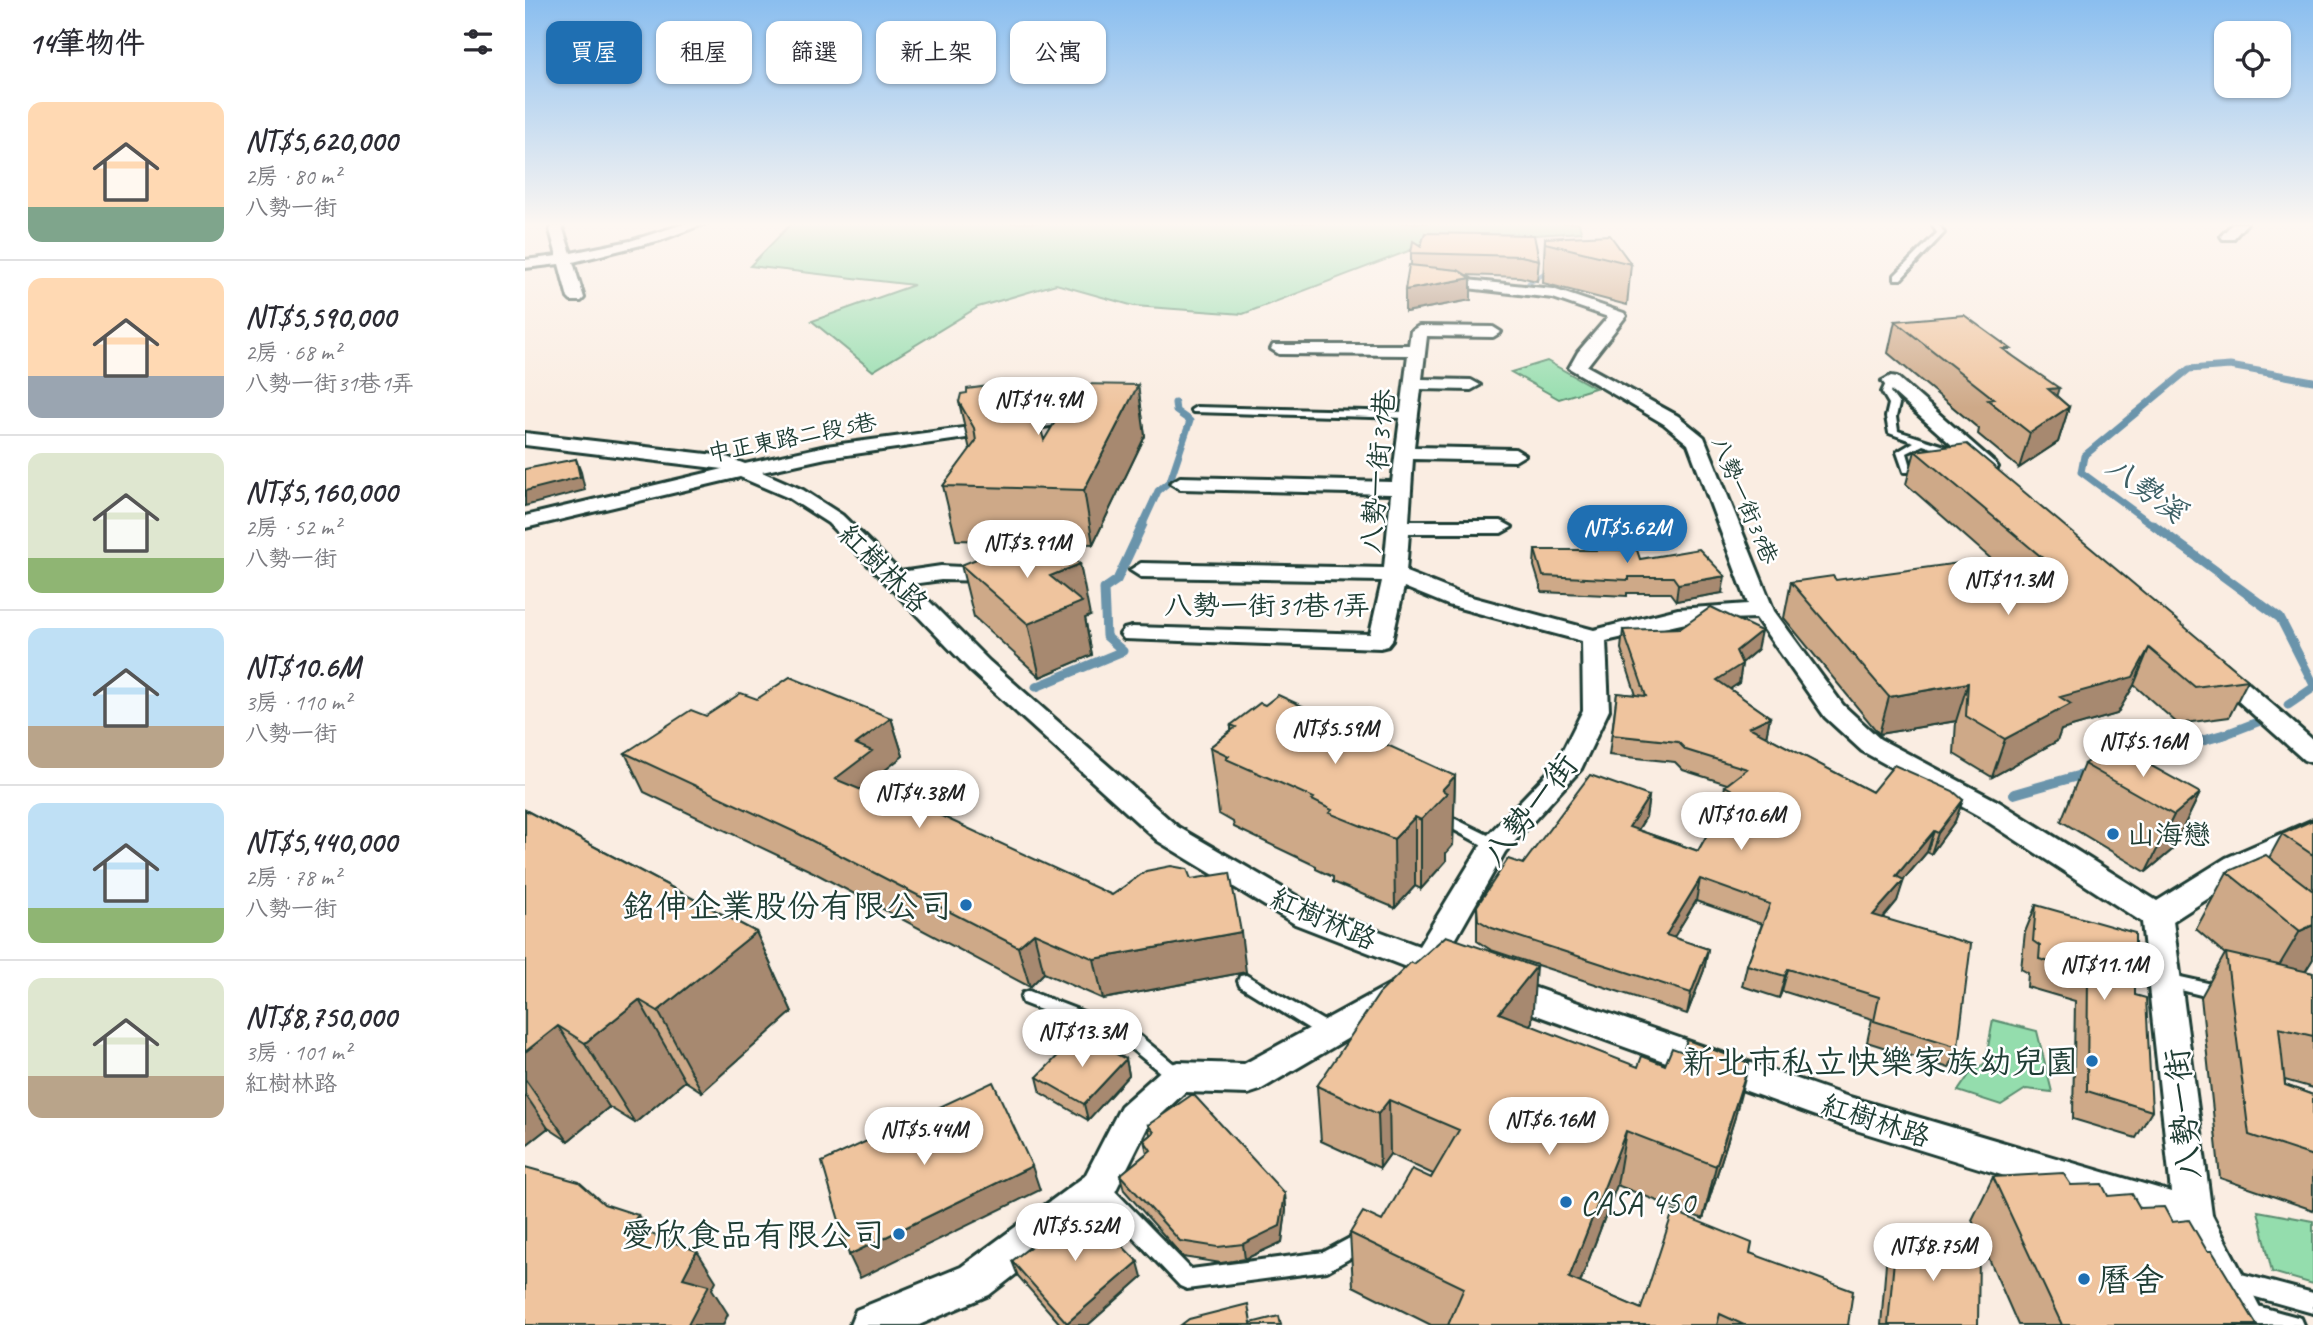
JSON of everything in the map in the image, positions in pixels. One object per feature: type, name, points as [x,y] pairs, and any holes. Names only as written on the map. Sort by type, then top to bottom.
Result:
[{"type":"street","points":[[572,285],[576,298]]},
{"type":"street","name":"八勢一街39巷","points":[[1488,285],[1550,294],[1602,308],[1618,316],[1584,356],[1579,368],[1671,420],[1697,441],[1763,612]]},
{"type":"street","points":[[1279,349],[1418,341],[1493,332]]},
{"type":"street","name":"八勢一街31巷","points":[[1418,341],[1404,453],[1395,575],[1455,600],[1594,637]]},
{"type":"street","points":[[1891,381],[2003,480]]},
{"type":"street","points":[[1413,384],[1471,385]]},
{"type":"street","name":"中正東路二段5巷","points":[[525,522],[638,493],[825,452],[1071,417]]},
{"type":"street","name":"紅樹林路","points":[[525,439],[675,454],[724,463],[746,470],[796,494],[835,519],[980,666],[1168,834],[1306,916],[1674,1055],[1899,1128],[2193,1216]]},
{"type":"street","points":[[1404,453],[1515,455]]},
{"type":"street","points":[[1180,483],[1401,488]]},
{"type":"street","points":[[1398,527],[1501,527]]},
{"type":"street","points":[[1141,570],[1395,575]]},
{"type":"street","points":[[895,579],[941,573],[1023,575]]},
{"type":"street","name":"八勢一街31巷1弄","points":[[1132,634],[1380,641],[1395,575]]},
{"type":"street","points":[[1594,637],[1667,617],[1736,608],[1763,612],[1834,711],[1871,744],[1989,810],[2157,916],[2236,866],[2313,830]]},
{"type":"street","name":"八勢一街","points":[[1178,1077],[1248,1079],[1399,992],[1427,962],[1495,845],[1567,769],[1596,710],[1594,637]]},
{"type":"street","points":[[2199,653],[2313,754]]},
{"type":"street","name":"八勢一街","points":[[2157,916],[2167,980],[2193,1216],[2238,1305]]},
{"type":"street","points":[[871,1325],[975,1281],[1098,1188],[1134,1116],[1178,1077]]},
{"type":"lane","points":[[1891,381],[1886,392],[1894,404],[1891,417],[1894,433],[1982,461]]},
{"type":"lane","points":[[1196,410],[1408,415]]},
{"type":"lane","points":[[1907,470],[1902,452],[1922,442]]},
{"type":"lane","points":[[1423,808],[1495,845]]},
{"type":"lane","points":[[2167,980],[2233,995]]},
{"type":"lane","points":[[1246,981],[1330,1033]]},
{"type":"lane","points":[[1029,998],[1129,1037],[1178,1077]]},
{"type":"lane","points":[[1098,1188],[1187,1279],[1327,1261],[1380,1229]]},
{"type":"lane","points":[[2238,1305],[2313,1303]]},
{"type":"lane","points":[[2238,1305],[2294,1325]]},
{"type":"green space","points":[[914,285],[1053,285],[978,307],[873,371],[812,321]]},
{"type":"green space","points":[[1059,285],[1320,285],[1243,314],[1134,306]]},
{"type":"green space","points":[[1547,361],[1595,388],[1559,399],[1511,372]]},
{"type":"green space","points":[[1993,1020],[2037,1031],[2052,1092],[2026,1089],[2001,1105],[1958,1091],[1969,1075],[1985,1063]]},
{"type":"green space","points":[[2258,1211],[2313,1221],[2313,1284],[2272,1272]]},
{"type":"building","points":[[1406,285],[1433,285],[1405,290]]},
{"type":"building","points":[[1964,315],[2011,349],[2003,349],[2059,388],[2048,389],[2069,407],[2030,433],[1988,400],[1994,399],[1895,321]]},
{"type":"building","points":[[1027,381],[1044,440],[1078,384],[1138,385],[1084,490],[943,486],[976,441],[974,428],[959,402],[961,394],[967,393],[967,389]]},
{"type":"building","points":[[1967,444],[2248,680],[2195,687],[2149,648],[2133,677],[2060,697],[2071,704],[2005,739],[1966,716],[1968,683],[1889,697],[1791,582],[1833,576],[1836,580],[1959,563],[1974,577],[2051,565],[1915,451]]},
{"type":"building","points":[[576,459],[580,477],[525,491],[525,469]]},
{"type":"building","points":[[1053,543],[1080,564],[1050,576],[1082,602],[1028,624],[961,565],[1010,546],[1022,555]]},
{"type":"building","points":[[1699,549],[1725,576],[1678,584],[1673,577],[1629,577],[1629,580],[1543,576],[1535,550],[1637,550],[1640,559]]},
{"type":"building","points":[[1711,607],[1761,631],[1736,651],[1742,664],[1717,680],[1770,717],[1749,727],[1872,792],[1894,765],[1953,791],[1963,800],[1938,833],[1934,831],[1896,876],[1904,880],[1873,915],[1971,944],[1958,1047],[1874,1021],[1879,997],[1788,969],[1785,976],[1747,965],[1770,904],[1700,879],[1666,935],[1708,949],[1691,993],[1492,928],[1478,920],[1477,906],[1508,859],[1523,864],[1590,775],[1649,796],[1629,827],[1698,851],[1732,790],[1725,786],[1747,769],[1686,750],[1678,742],[1612,735],[1617,693],[1646,696],[1623,630],[1681,628]]},
{"type":"building","points":[[790,677],[891,718],[856,744],[872,751],[835,779],[888,801],[896,795],[1112,895],[1146,871],[1171,866],[1187,869],[1191,879],[1230,873],[1241,932],[1094,959],[1034,933],[1018,947],[797,833],[625,753],[691,710],[706,716],[741,693],[757,699]]},
{"type":"building","points":[[1278,695],[1455,776],[1442,790],[1447,793],[1421,820],[1415,817],[1394,839],[1329,813],[1332,810],[1312,800],[1314,798],[1226,759],[1229,756],[1210,747],[1236,727],[1231,725],[1260,703],[1265,705]]},
{"type":"building","points":[[2112,744],[2200,793],[2174,815],[2084,764]]},
{"type":"building","points":[[525,810],[756,932],[658,1011],[639,1000],[585,1043],[558,1026],[525,1052]]},
{"type":"building","points":[[2313,820],[2313,855],[2282,834]]},
{"type":"building","points":[[2266,855],[2313,891],[2313,925],[2300,931],[2227,872]]},
{"type":"building","points":[[2036,905],[2135,933],[2135,995],[2146,998],[2152,1111],[2087,1091],[2088,973],[2039,959],[2040,946],[2033,941]]},
{"type":"building","points":[[1446,936],[1536,967],[1499,1013],[1638,1067],[1642,1056],[1665,1065],[1672,1048],[1683,1052],[1687,1040],[1749,1063],[1716,1166],[1626,1131],[1569,1278],[1641,1309],[1673,1211],[1752,1243],[1750,1253],[1853,1291],[1848,1325],[1744,1325],[1720,1314],[1717,1325],[1448,1325],[1464,1288],[1350,1233],[1363,1212],[1382,1221],[1412,1169],[1431,1178],[1459,1130],[1389,1100],[1378,1114],[1317,1086],[1379,994],[1411,962],[1414,964]]},
{"type":"building","points":[[2226,953],[2313,973],[2313,1036],[2279,1028],[2285,1085],[2313,1095],[2313,1156],[2249,1135]]},
{"type":"building","points":[[1079,1034],[1126,1059],[1084,1104],[1037,1077]]},
{"type":"building","name":"愛欣食品有限公司","points":[[993,1082],[1032,1166],[849,1255],[822,1162]]},
{"type":"building","points":[[1193,1094],[1285,1194],[1280,1226],[1243,1244],[1218,1247],[1180,1241],[1120,1175],[1151,1150],[1144,1140],[1154,1132],[1148,1125]]},
{"type":"building","points":[[525,1167],[579,1182],[604,1204],[638,1215],[630,1226],[697,1251],[683,1278],[709,1285],[688,1325],[525,1325]]},
{"type":"building","points":[[2063,1173],[2071,1185],[2102,1184],[2108,1196],[2132,1194],[2140,1208],[2164,1207],[2172,1222],[2189,1220],[2207,1251],[2212,1251],[2257,1325],[2062,1325],[1993,1177]]},
{"type":"building","points":[[1083,1206],[1138,1262],[1067,1323],[1012,1261]]},
{"type":"building","points":[[1897,1228],[1979,1251],[1978,1325],[1888,1325]]},
{"type":"building","points":[[1248,1304],[1251,1323],[1279,1316],[1281,1325],[1181,1325],[1189,1319]]},
{"type":"waterway","name":"八勢溪","points":[[2154,526],[2081,472],[2084,456],[2189,369],[2230,366],[2313,381]]},
{"type":"waterway","points":[[1142,526],[1158,491],[1170,481],[1190,421],[1176,411],[1175,403]]},
{"type":"waterway","points":[[1036,687],[1123,651],[1106,636],[1104,589],[1117,580],[1143,524]]},
{"type":"waterway","name":"八勢溪","points":[[2152,524],[2280,618],[2313,683]]},
{"type":"waterway","name":"八勢溪","points":[[2288,705],[2313,688]]},
{"type":"waterway","name":"八勢溪","points":[[2221,736],[2260,721]]},
{"type":"waterway","name":"八勢溪","points":[[2128,762],[2226,734]]},
{"type":"waterway","name":"八勢溪","points":[[2014,794],[2088,773]]},
{"type":"place","name":"山海戀","points":[[2113,834]]},
{"type":"place","name":"銘伸企業股份有限公司","points":[[966,905]]},
{"type":"place","name":"新北市私立快樂家族幼兒園","points":[[2092,1061]]},
{"type":"place","name":"CASA 450","points":[[1566,1202]]},
{"type":"place","name":"愛欣食品有限公司","points":[[899,1234]]},
{"type":"place","name":"曆舍","points":[[2084,1279]]}]
